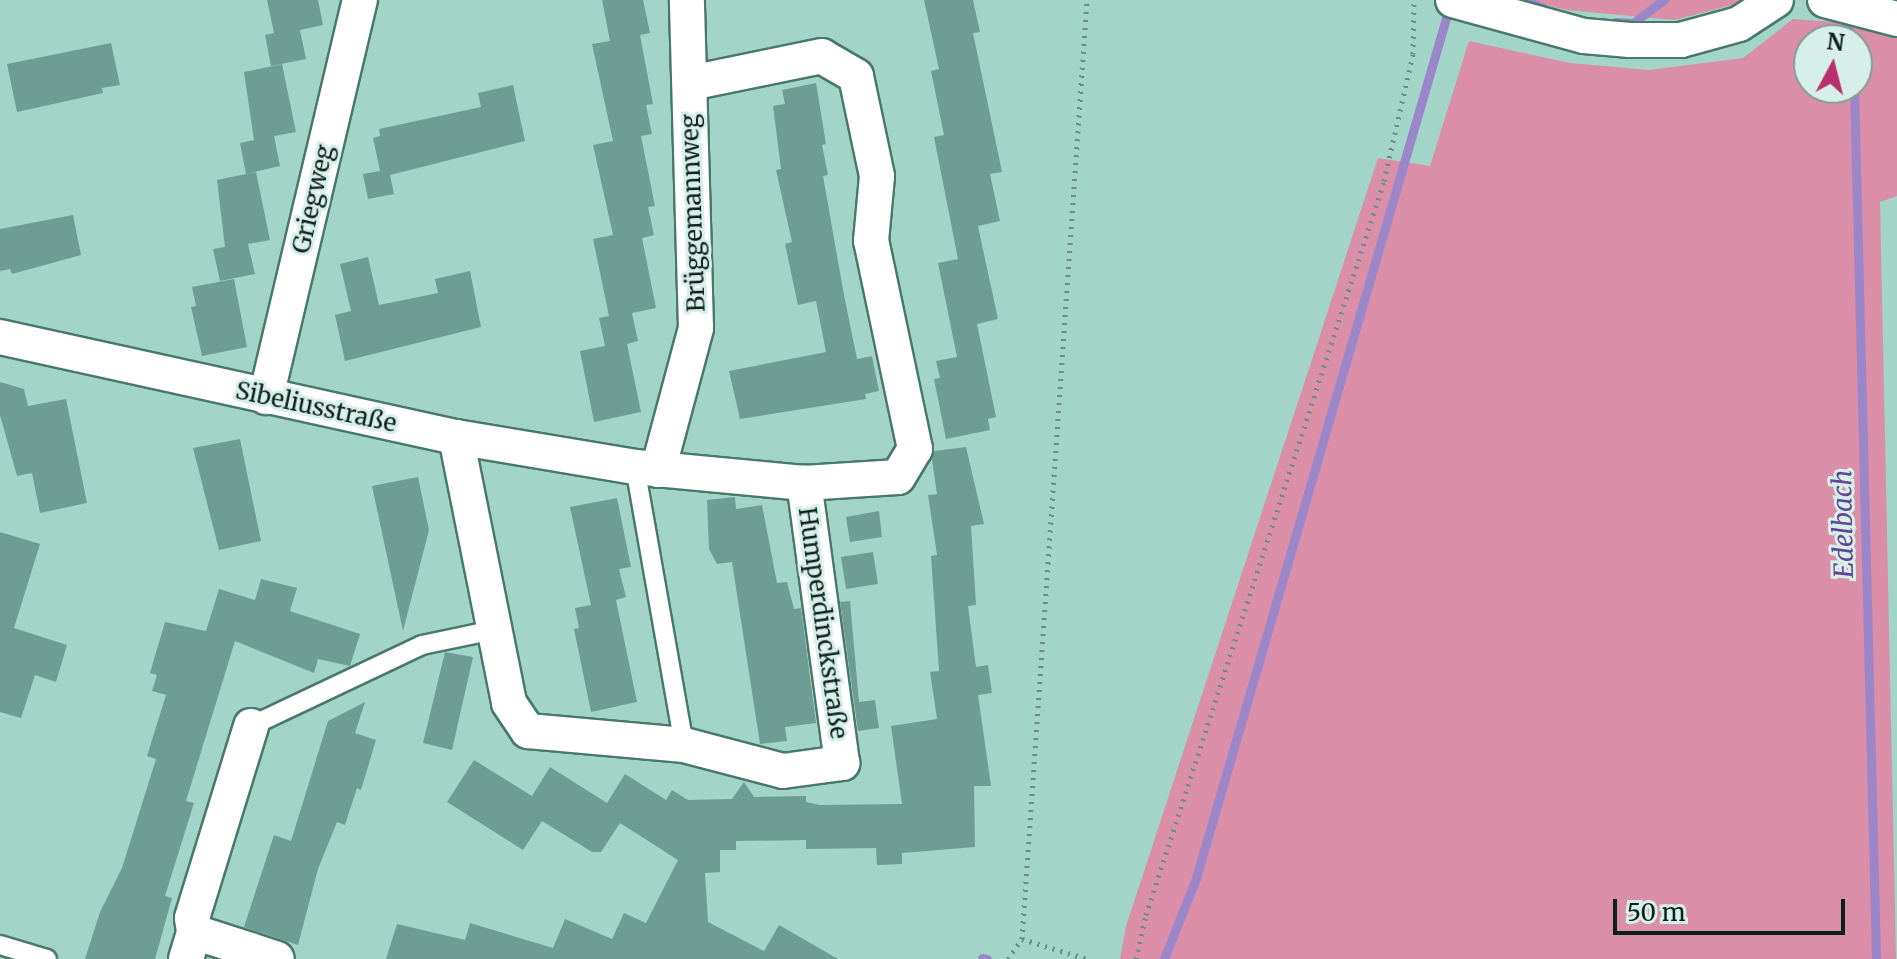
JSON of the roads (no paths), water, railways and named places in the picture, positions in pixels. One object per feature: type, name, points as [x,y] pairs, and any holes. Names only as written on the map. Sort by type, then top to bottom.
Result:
[{"type":"street","name":"Griegweg","points":[[266,397],[360,0]]},
{"type":"street","name":"Brüggemannweg","points":[[646,469],[696,328],[687,0]]},
{"type":"street","points":[[1453,0],[1584,36],[1630,40],[1696,36],[1739,24],[1776,0]]},
{"type":"street","points":[[1825,0],[1897,19]]},
{"type":"street","name":"Sibeliusstraße","points":[[0,337],[456,437],[646,469],[804,483],[898,477],[915,449],[871,241],[877,176],[856,76],[822,56],[690,83]]},
{"type":"street","name":"Humperdinckstraße","points":[[456,437],[509,703],[528,731],[684,745],[783,771],[842,763],[804,483]]},
{"type":"street","points":[[251,726],[192,918],[190,945],[258,956]]},
{"type":"lane","points":[[646,469],[684,745]]},
{"type":"lane","points":[[251,726],[422,645],[494,630]]},
{"type":"lane","points":[[0,945],[47,959]]},
{"type":"waterway","points":[[1525,0],[1547,10]]},
{"type":"waterway","points":[[1616,22],[1633,23],[1664,0]]},
{"type":"waterway","points":[[1164,959],[1196,878],[1448,11]]},
{"type":"waterway","name":"Edelbach","points":[[1844,14],[1847,24]]},
{"type":"waterway","name":"Edelbach","points":[[1854,104],[1876,959]]},
{"type":"waterway","points":[[982,958],[987,959]]}]
